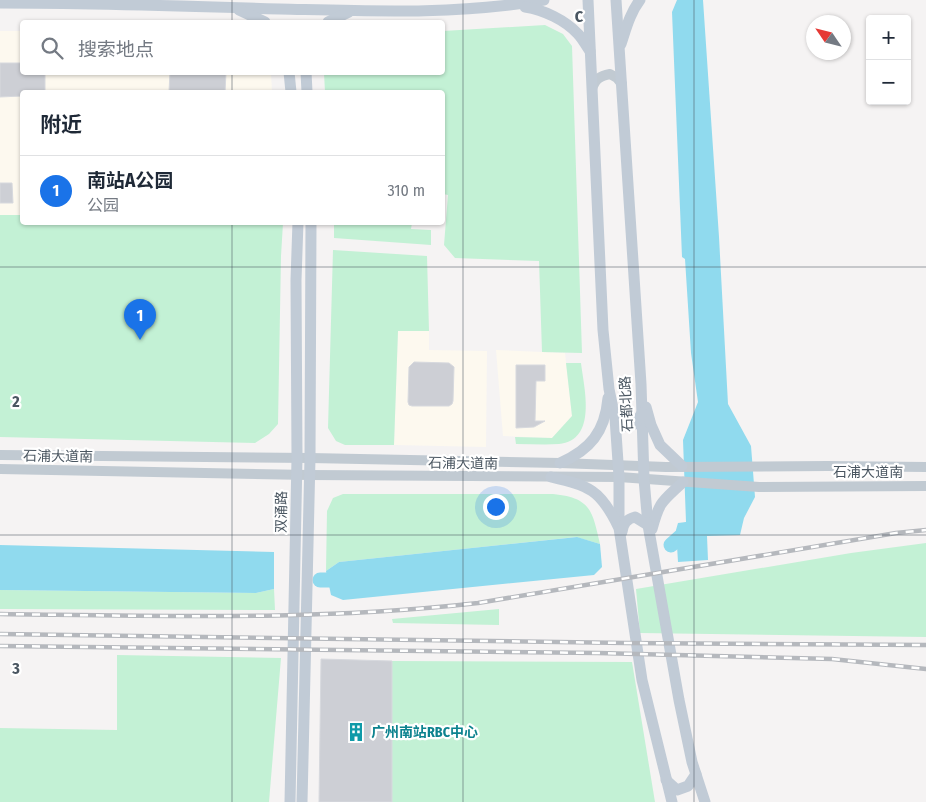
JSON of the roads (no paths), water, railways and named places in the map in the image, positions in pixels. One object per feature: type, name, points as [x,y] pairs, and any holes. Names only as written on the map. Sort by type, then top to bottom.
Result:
[{"type":"main road","points":[[508,6],[544,0]]},
{"type":"main road","name":"石都北路","points":[[588,0],[603,330],[609,389]]},
{"type":"main road","name":"石都北路","points":[[616,0],[641,384],[644,479],[649,530],[677,691],[696,774],[705,802]]},
{"type":"main road","points":[[619,48],[630,19],[640,0]]},
{"type":"main road","points":[[0,2],[351,11],[468,10],[490,4],[539,9],[555,17],[578,34],[591,53]]},
{"type":"main road","points":[[232,7],[261,20]]},
{"type":"main road","points":[[332,20],[351,11]]},
{"type":"main road","points":[[289,75],[291,90]]},
{"type":"main road","points":[[306,75],[307,90]]},
{"type":"main road","name":"双涌路","points":[[290,802],[297,458],[296,280],[298,225]]},
{"type":"main road","name":"双涌路","points":[[302,802],[310,458],[311,225]]},
{"type":"main road","points":[[641,384],[651,425],[660,445],[682,466]]},
{"type":"main road","points":[[609,389],[615,418],[620,533],[642,680],[672,802]]},
{"type":"main road","points":[[560,463],[575,456],[584,449],[602,427],[607,413],[609,389]]},
{"type":"main road","points":[[615,418],[624,426],[630,426],[635,424],[642,413]]},
{"type":"main road","points":[[551,477],[579,484],[592,490],[600,497],[620,533]]},
{"type":"main road","points":[[620,533],[622,526],[628,519],[635,517],[649,530],[662,501],[683,482]]},
{"type":"main road","points":[[666,780],[677,790],[688,786],[696,774]]},
{"type":"street","points":[[592,89],[594,82],[601,76],[610,74],[622,84]]},
{"type":"street","name":"石浦大道南","points":[[0,454],[526,462],[644,466],[926,467]]},
{"type":"street","points":[[526,462],[535,468],[535,472],[528,477]]},
{"type":"street","points":[[682,466],[678,471],[678,477],[683,482]]},
{"type":"street","name":"石浦大道南","points":[[0,468],[309,475],[619,477],[759,487],[926,486]]},
{"type":"water","points":[[677,0],[703,0],[728,404],[751,446],[755,497],[744,518],[740,535],[707,536],[708,560],[678,562],[676,530],[678,523],[686,522],[683,440],[698,402],[691,353],[685,259],[682,257],[672,12]]},
{"type":"water","points":[[577,537],[600,544],[602,567],[594,575],[343,600],[331,595],[326,571],[339,562]]},
{"type":"water","points":[[0,545],[274,552],[274,589],[256,593],[0,590]]},
{"type":"waterway","points":[[671,545],[690,528]]},
{"type":"waterway","points":[[320,580],[348,580]]},
{"type":"railway","points":[[0,614],[239,616],[359,613],[418,609],[478,603],[896,533],[926,530]]},
{"type":"railway","points":[[0,634],[626,643],[926,645]]},
{"type":"railway","points":[[0,646],[598,653],[832,659],[926,669]]},
{"type":"place","name":"南站A公园","points":[[140,340]]},
{"type":"place","name":"广州南站RBC中心","points":[[356,732]]}]
